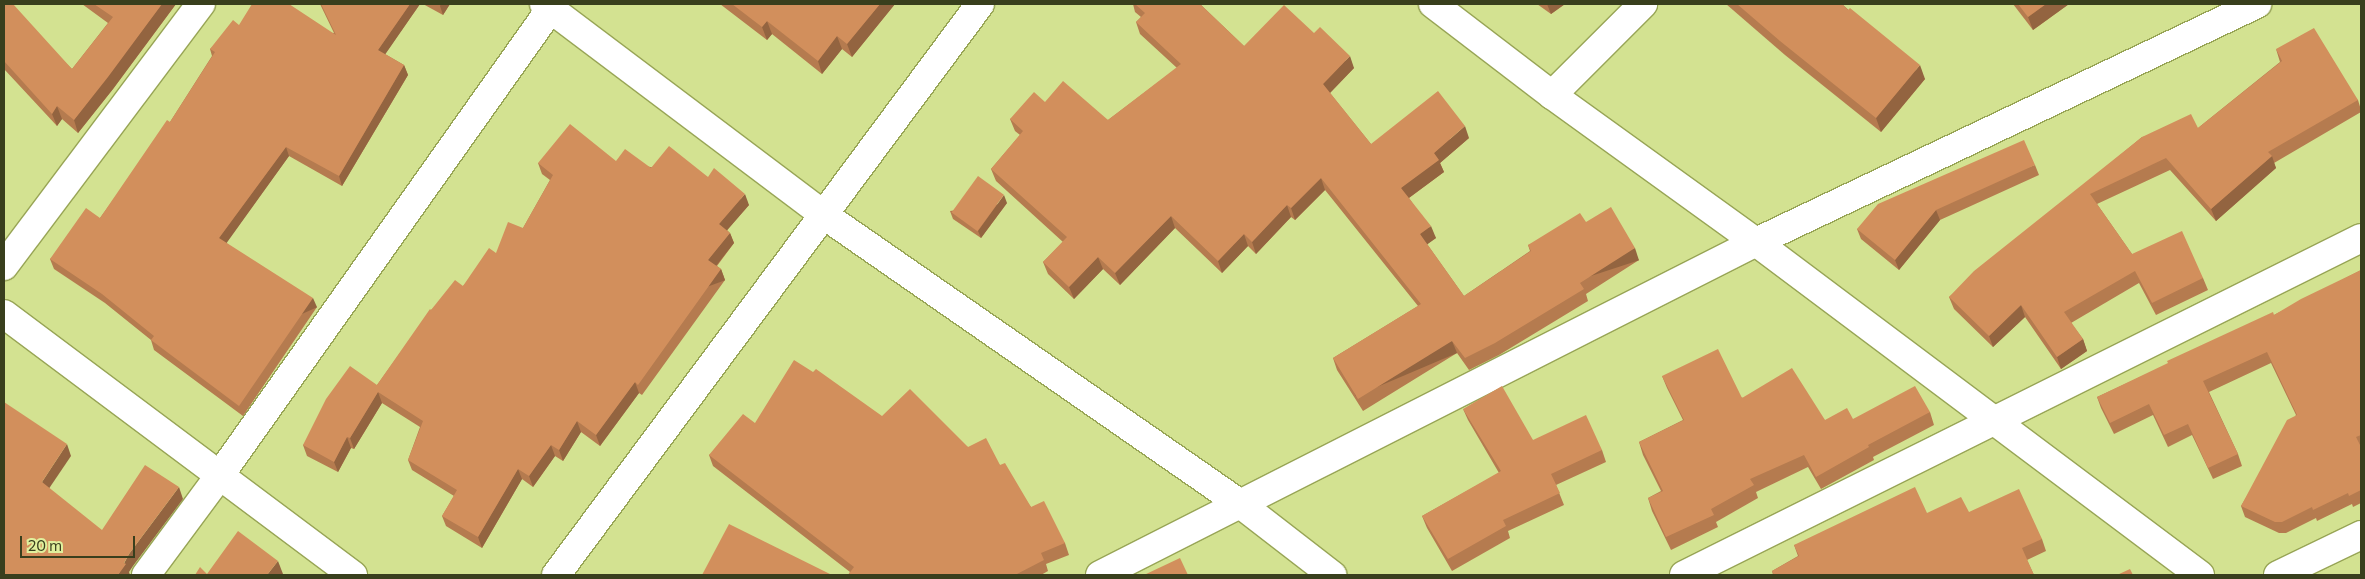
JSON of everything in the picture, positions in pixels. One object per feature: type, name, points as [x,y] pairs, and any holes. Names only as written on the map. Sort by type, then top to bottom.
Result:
[{"type":"street","points":[[4,266],[201,4]]},
{"type":"street","points":[[556,575],[980,4]]},
{"type":"street","points":[[1433,4],[1552,95],[1756,242],[2200,575]]},
{"type":"street","points":[[1552,95],[1643,4]]},
{"type":"street","points":[[1100,575],[1756,242],[2258,4]]},
{"type":"street","points":[[146,575],[220,475],[550,5],[824,215],[1239,503],[1332,575]]},
{"type":"street","points":[[1684,575],[1992,420],[2361,238]]},
{"type":"street","points":[[4,314],[353,575]]},
{"type":"street","points":[[2278,575],[2361,535]]},
{"type":"building","points":[[4,4],[13,4],[72,69],[113,17],[94,4],[162,4],[74,120],[57,106],[52,114],[4,61]]},
{"type":"building","points":[[252,4],[289,4],[336,35],[321,4],[410,4],[378,50],[404,65],[339,176],[286,147],[219,238],[313,298],[239,406],[151,340],[154,336],[102,294],[50,259],[86,208],[100,218],[167,120],[170,122],[215,52],[210,49],[233,20],[239,25]]},
{"type":"building","points":[[732,4],[880,4],[847,44],[837,36],[818,61],[767,21],[762,27]]},
{"type":"building","points":[[1135,4],[1200,4],[1244,46],[1284,5],[1314,33],[1320,27],[1350,56],[1323,84],[1371,144],[1438,91],[1465,126],[1434,153],[1439,160],[1401,188],[1431,226],[1420,234],[1464,296],[1531,251],[1528,245],[1580,213],[1586,222],[1611,207],[1635,248],[1580,283],[1584,289],[1495,343],[1465,358],[1452,341],[1358,399],[1333,358],[1421,304],[1321,178],[1291,208],[1287,205],[1252,242],[1244,234],[1218,261],[1171,216],[1115,273],[1098,257],[1069,287],[1043,262],[1067,237],[991,169],[1023,131],[1010,119],[1034,92],[1045,102],[1063,81],[1108,120],[1181,64],[1136,22],[1145,13]]},
{"type":"building","points":[[1737,4],[1842,4],[1848,10],[1850,8],[1920,65],[1876,118]]},
{"type":"building","points":[[2018,4],[2046,4],[2028,17]]},
{"type":"building","points":[[2314,28],[2358,100],[2268,152],[2272,156],[2211,209],[2166,158],[2090,194],[2132,254],[2182,231],[2203,278],[2152,303],[2135,271],[2064,312],[2083,339],[2057,357],[2021,305],[1989,336],[1949,297],[1974,271],[2142,137],[2191,114],[2198,128],[2282,61],[2276,49]]},
{"type":"building","points":[[570,124],[616,161],[625,149],[651,168],[669,146],[708,177],[714,168],[745,194],[719,224],[730,233],[708,260],[721,269],[638,385],[635,382],[596,435],[577,421],[559,450],[551,445],[529,476],[518,469],[478,537],[442,516],[457,490],[408,460],[423,421],[378,392],[350,438],[347,437],[334,462],[303,445],[326,399],[350,366],[377,385],[430,309],[455,280],[463,286],[489,248],[496,253],[508,222],[523,228],[553,175],[538,163]]},
{"type":"building","points":[[2024,140],[2035,165],[1936,210],[1895,260],[1857,229],[1878,204]]},
{"type":"building","points":[[978,176],[1004,195],[977,231],[952,212]]},
{"type":"building","points":[[2361,270],[2361,435],[2356,437],[2361,447],[2361,490],[2349,496],[2348,493],[2313,510],[2312,507],[2282,522],[2275,522],[2241,506],[2287,420],[2297,415],[2267,352],[2203,381],[2238,454],[2208,468],[2188,424],[2164,435],[2149,404],[2110,423],[2097,397],[2168,363],[2167,361],[2273,312],[2274,315],[2301,299]]},
{"type":"building","points":[[1718,349],[1742,398],[1792,368],[1825,420],[1847,408],[1853,419],[1915,386],[1930,412],[1868,445],[1869,447],[1816,477],[1804,455],[1750,479],[1754,485],[1711,509],[1714,515],[1666,537],[1648,498],[1663,491],[1639,442],[1684,420],[1662,376]]},
{"type":"building","points":[[794,360],[813,372],[816,369],[882,416],[910,389],[968,447],[986,438],[1000,465],[1005,463],[1031,507],[1044,501],[1065,543],[1041,553],[1044,560],[1015,575],[848,575],[854,567],[709,455],[743,414],[755,423]]},
{"type":"building","points":[[1502,386],[1533,440],[1586,415],[1602,450],[1551,474],[1560,493],[1503,520],[1506,526],[1448,559],[1422,516],[1501,471],[1463,409]]},
{"type":"building","points":[[4,402],[67,444],[42,482],[102,530],[145,465],[179,487],[129,554],[124,563],[126,564],[118,575],[4,575]]},
{"type":"building","points":[[1915,487],[1927,513],[1961,497],[1969,512],[2019,489],[2042,539],[2022,548],[2034,575],[1774,575],[1772,571],[1799,556],[1794,545]]},
{"type":"building","points":[[729,524],[832,575],[702,575]]},
{"type":"building","points":[[238,531],[278,561],[267,575],[195,575],[200,567],[207,574]]},
{"type":"building","points":[[1180,558],[1188,575],[1144,575]]},
{"type":"building","points":[[2130,569],[2133,575],[2117,575]]}]
